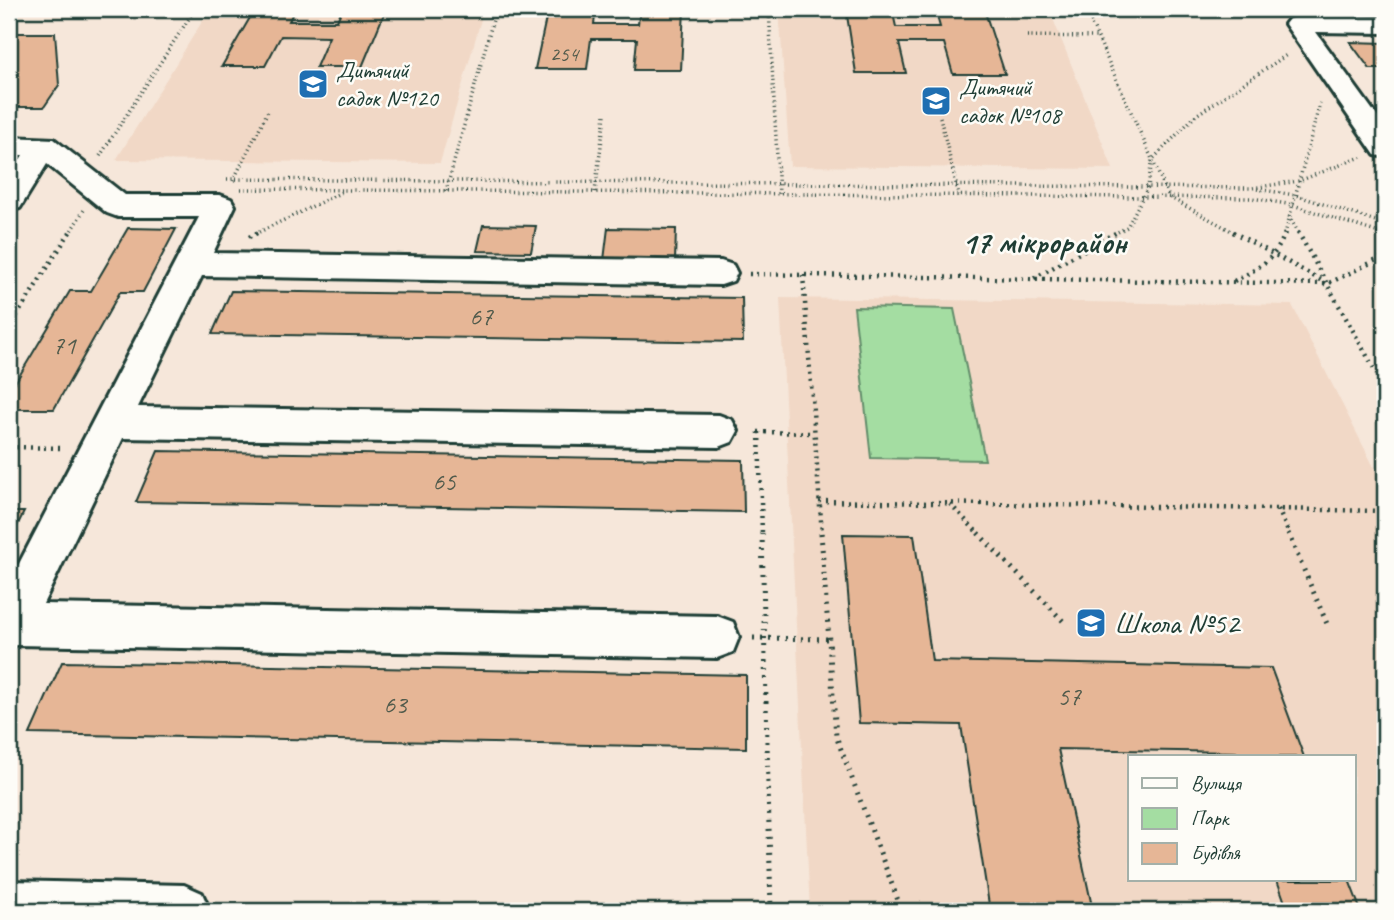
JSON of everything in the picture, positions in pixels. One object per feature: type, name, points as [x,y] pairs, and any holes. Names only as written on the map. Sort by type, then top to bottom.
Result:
[{"type":"lane","points":[[1385,25],[1298,24],[1385,148]]},
{"type":"lane","points":[[9,146],[44,146],[118,206],[220,206],[9,625],[717,637]]},
{"type":"lane","points":[[9,201],[44,146]]},
{"type":"lane","points":[[191,264],[721,274]]},
{"type":"lane","points":[[105,435],[719,431]]},
{"type":"lane","points":[[9,906],[184,911]]},
{"type":"path","points":[[9,328],[195,9]]},
{"type":"path","points":[[446,191],[496,9]]},
{"type":"path","points":[[768,9],[779,194]]},
{"type":"path","points":[[1084,9],[1169,197],[1327,284]]},
{"type":"path","points":[[1027,36],[1097,37]]},
{"type":"path","points":[[1033,279],[1127,227],[1148,187],[1152,160],[1196,115],[1310,40]]},
{"type":"path","points":[[1231,282],[1261,267],[1276,254],[1282,244],[1329,68]]},
{"type":"path","points":[[268,111],[229,189],[1252,198],[1293,205],[1385,235]]},
{"type":"path","points":[[595,192],[605,115]]},
{"type":"path","points":[[940,117],[959,196]]},
{"type":"path","points":[[1252,188],[1299,181],[1385,148]]},
{"type":"path","points":[[221,179],[1252,188],[1295,195],[1385,224]]},
{"type":"path","points":[[191,264],[345,190]]},
{"type":"path","points":[[1289,216],[1385,388]]},
{"type":"path","points":[[721,274],[1327,284],[1385,256]]},
{"type":"path","points":[[803,275],[836,736],[902,911]]},
{"type":"path","points":[[719,431],[814,433]]},
{"type":"path","points":[[759,432],[771,911]]},
{"type":"path","points":[[9,447],[105,435]]},
{"type":"path","points":[[820,501],[1385,511]]},
{"type":"path","points":[[949,503],[1063,621]]},
{"type":"path","points":[[1278,509],[1328,626]]},
{"type":"path","points":[[717,637],[829,639]]},
{"type":"shaded area","name":"Дитячий садок №120","points":[[210,9],[484,9],[440,163],[116,160]]},
{"type":"shaded area","name":"Дитячий садок №108","points":[[779,9],[1049,9],[1113,169],[790,166]]},
{"type":"shaded area","name":"Школа №52","points":[[780,298],[1292,305],[1385,489],[1385,911],[810,911]]},
{"type":"green space","points":[[854,307],[954,309],[985,460],[871,458]]},
{"type":"building","points":[[255,9],[295,9],[289,21],[337,21],[342,9],[386,9],[362,67],[316,67],[329,37],[281,36],[265,66],[222,66]]},
{"type":"building","points":[[548,9],[596,9],[594,24],[638,24],[640,9],[684,9],[681,70],[634,70],[637,39],[591,39],[587,69],[535,69]]},
{"type":"building","points":[[846,9],[892,9],[896,27],[940,27],[935,9],[984,9],[1005,74],[953,74],[944,43],[899,43],[906,73],[856,73]]},
{"type":"building","points":[[9,33],[55,33],[59,85],[44,107],[9,107]]},
{"type":"building","points":[[1350,42],[1385,43],[1385,69],[1370,69]]},
{"type":"building","points":[[483,225],[536,226],[531,252],[477,251]]},
{"type":"building","points":[[128,228],[176,229],[143,292],[120,292],[54,409],[9,409],[9,393],[70,291],[91,291]]},
{"type":"building","points":[[608,228],[676,229],[675,261],[604,260]]},
{"type":"building","points":[[231,291],[742,298],[743,342],[212,334]]},
{"type":"building","points":[[158,451],[743,460],[744,512],[136,502]]},
{"type":"building","points":[[9,512],[24,512],[9,542]]},
{"type":"building","points":[[843,534],[914,535],[932,661],[1271,668],[1303,755],[1058,749],[1093,911],[990,911],[961,725],[859,723]]},
{"type":"building","points":[[62,662],[746,675],[746,748],[30,734]]},
{"type":"building","points":[[1277,881],[1349,881],[1361,911],[1288,911]]},
{"type":"place","name":"Дитячий садок №120","points":[[313,84]]},
{"type":"place","name":"Дитячий садок №108","points":[[936,101]]},
{"type":"place","name":"Школа №52","points":[[1091,623]]},
{"type":"district","name":"17 мікрорайон","points":[[1044,242]]}]
